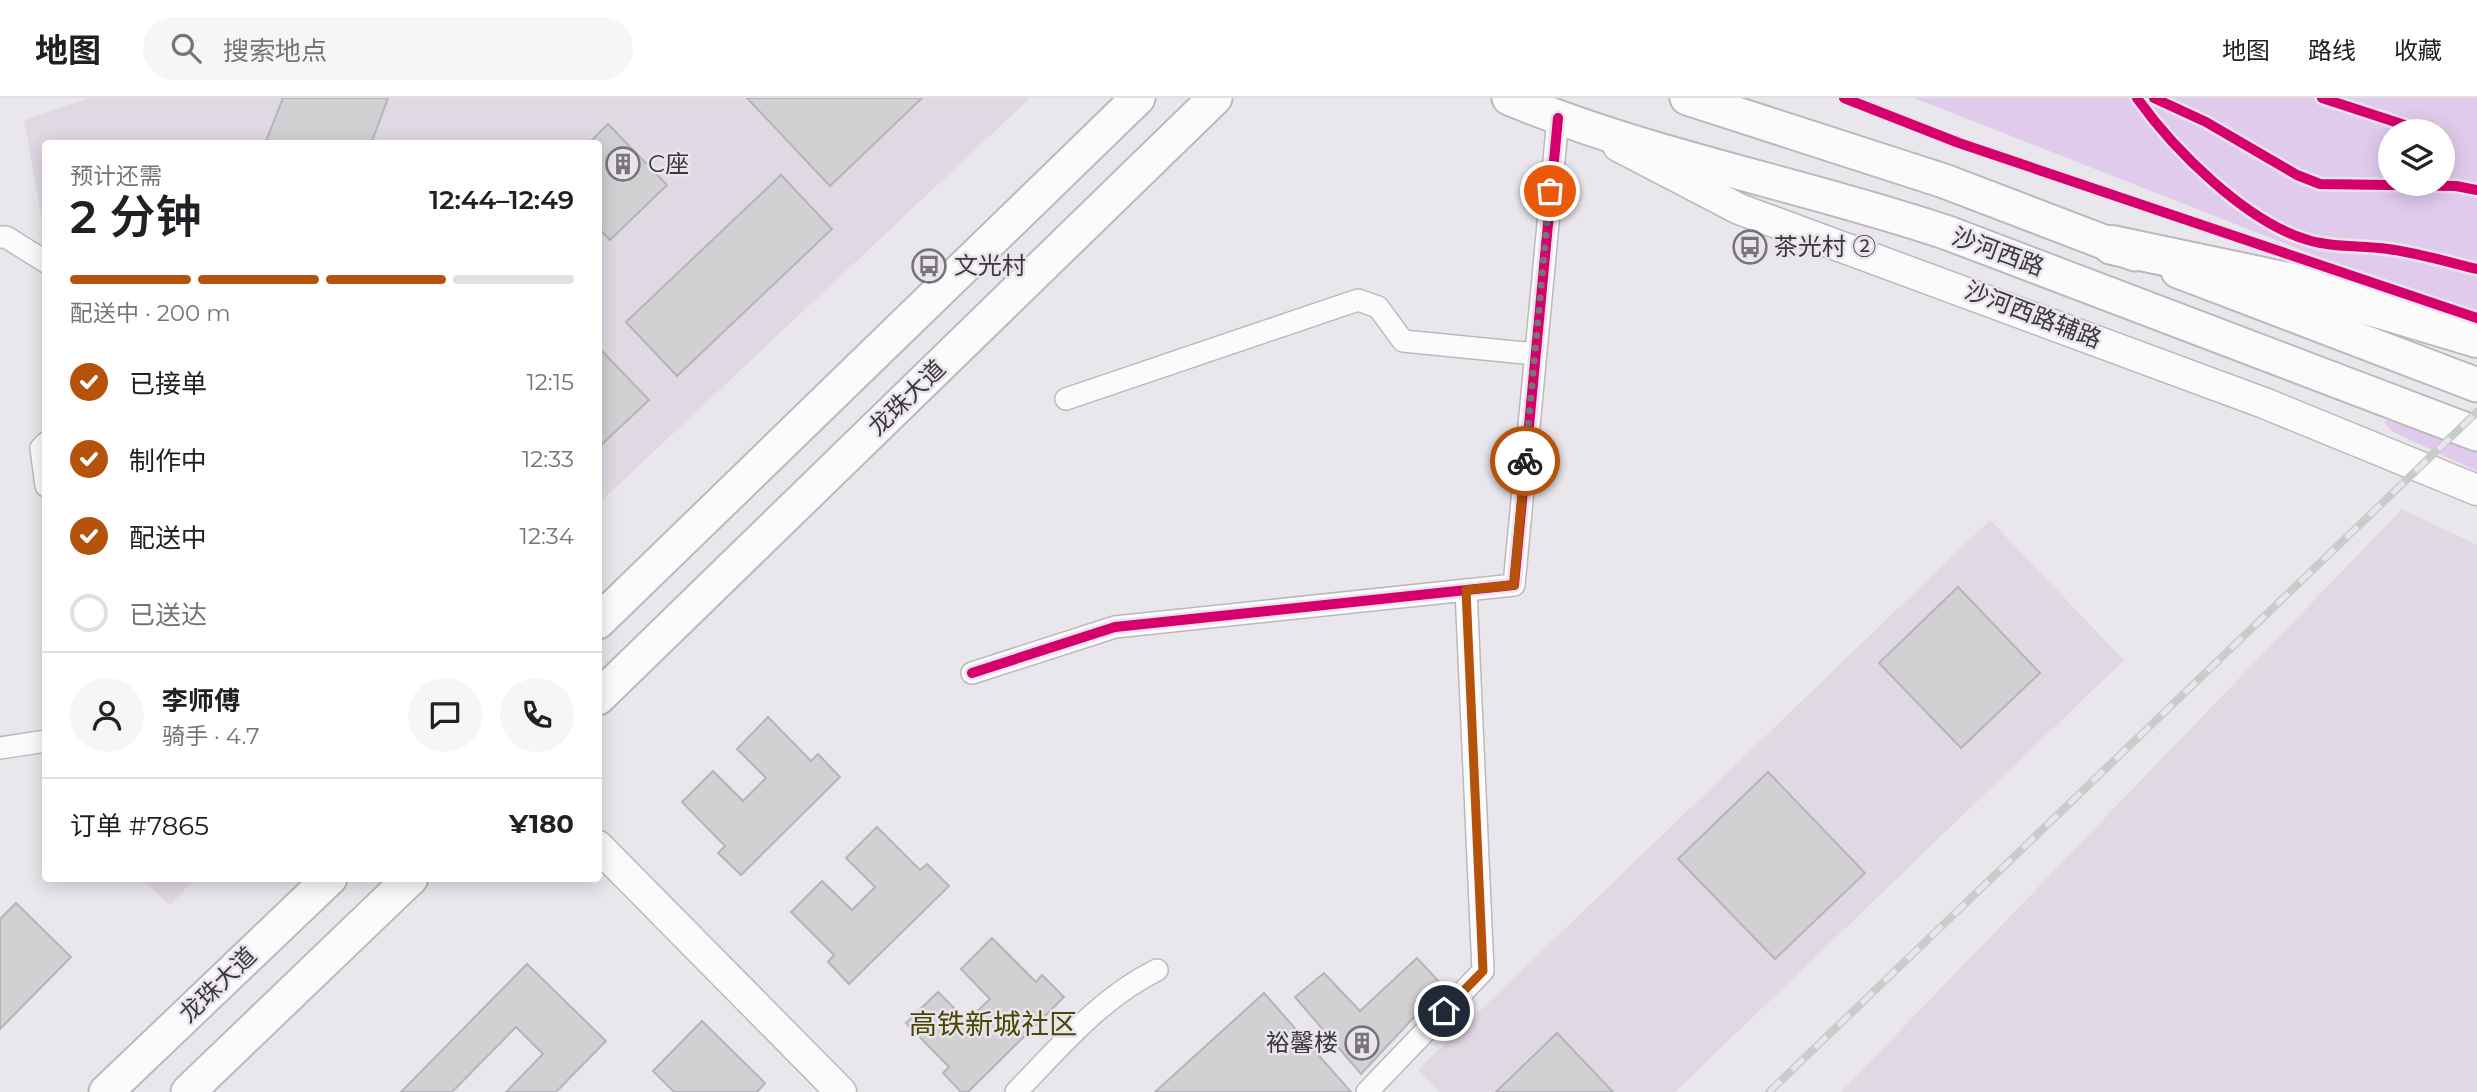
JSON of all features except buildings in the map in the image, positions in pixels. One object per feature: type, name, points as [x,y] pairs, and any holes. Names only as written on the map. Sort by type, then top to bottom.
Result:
[{"type":"highway","points":[[2112,245],[2297,284],[2477,338]]},
{"type":"main road","points":[[602,618],[1138,98]]},
{"type":"main road","name":"沙河西路","points":[[1509,98],[1594,132],[1916,222],[2477,433]]},
{"type":"main road","name":"沙河西路","points":[[1687,98],[1944,181],[2477,385]]},
{"type":"main road","name":"龙珠大道","points":[[602,694],[1214,103]]},
{"type":"main road","name":"沙河西路辅路","points":[[1594,132],[1669,175],[1739,209],[2225,388],[2477,490]]},
{"type":"main road","points":[[602,850],[828,1087]]},
{"type":"main road","name":"龙珠大道","points":[[106,1092],[326,882]]},
{"type":"main road","points":[[188,1092],[407,882]]},
{"type":"street","points":[[972,673],[1115,627],[1514,585],[1558,118]]},
{"type":"street","points":[[0,237],[6,237],[42,260]]},
{"type":"street","points":[[1066,399],[1358,300],[1378,307],[1404,341],[1535,354]]},
{"type":"street","points":[[1367,1092],[1483,971],[1466,590]]},
{"type":"street","points":[[0,748],[42,742]]},
{"type":"street","points":[[1016,1092],[1102,1005],[1128,984],[1157,970]]},
{"type":"shaded area","points":[[89,98],[1030,98],[602,500],[602,140],[42,140],[42,220],[24,120]]},
{"type":"shaded area","points":[[1914,98],[2477,98],[2477,319]]},
{"type":"shaded area","points":[[2389,420],[2477,451],[2477,471],[2393,432],[2384,422]]},
{"type":"shaded area","points":[[2402,509],[2477,545],[2477,1092],[1841,1092]]},
{"type":"shaded area","points":[[1990,520],[2124,660],[1675,1092],[1440,1092],[1418,1070]]},
{"type":"shaded area","points":[[144,882],[192,882],[170,905]]},
{"type":"railway","points":[[1769,1092],[2477,412]]},
{"type":"cycle path","points":[[1844,98],[1959,143],[2477,318]]},
{"type":"cycle path","points":[[2137,98],[2171,140],[2213,182],[2260,218],[2284,231],[2318,243],[2399,251],[2477,269]]},
{"type":"cycle path","points":[[2154,98],[2206,122],[2297,175],[2320,184],[2456,186],[2477,190]]},
{"type":"cycle path","points":[[2322,98],[2386,119]]},
{"type":"cycle path","points":[[972,673],[1115,627],[1514,585],[1558,118]]},
{"type":"way so far","points":[[1525,461],[1550,191]]},
{"type":"place","name":"C座","points":[[623,164]]},
{"type":"place","name":"茶光村 ②","points":[[1750,247]]},
{"type":"place","name":"文光村","points":[[929,266]]},
{"type":"place","name":"裕馨楼","points":[[1362,1043]]},
{"type":"district","name":"高铁新城社区","points":[[993,1024]]},
{"type":"route","points":[[1444,1011],[1483,971],[1466,590],[1514,585],[1525,461]]}]
